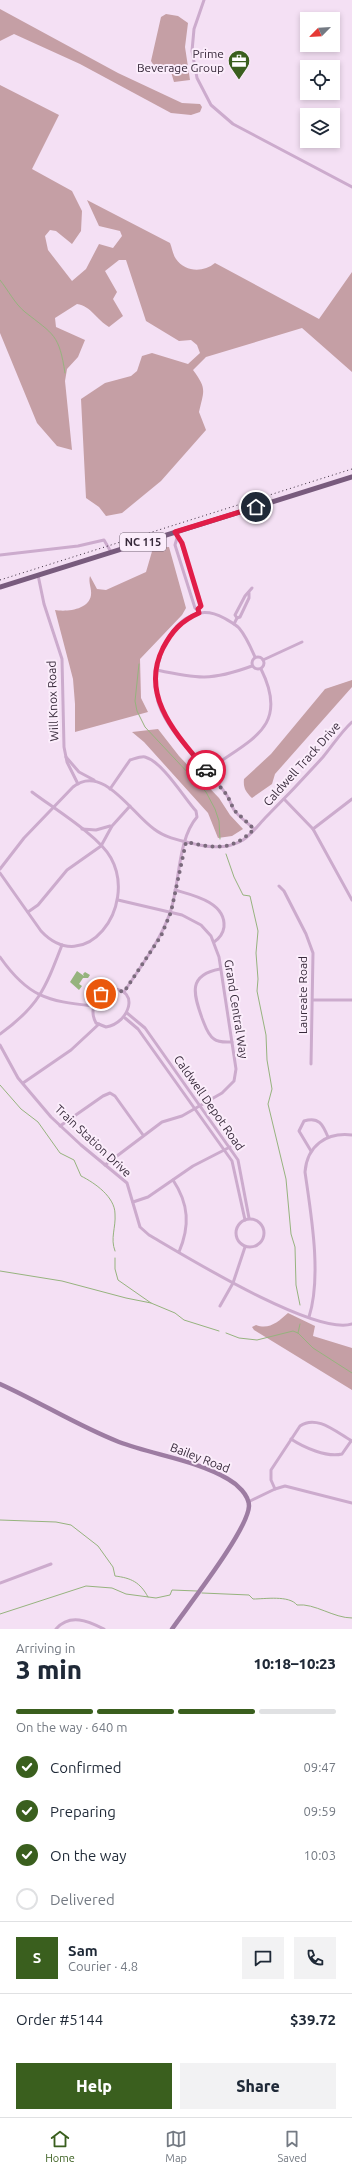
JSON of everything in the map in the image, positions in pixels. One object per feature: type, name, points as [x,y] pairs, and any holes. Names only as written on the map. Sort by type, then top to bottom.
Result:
[{"type":"main road","name":"NC 115","points":[[0,587],[352,477]]},
{"type":"street","points":[[204,0],[194,30],[192,51],[197,78],[211,105],[233,124],[352,187]]},
{"type":"street","points":[[175,532],[177,538],[182,543],[201,606],[199,611]]},
{"type":"street","points":[[177,538],[175,545],[195,608],[199,611]]},
{"type":"street","points":[[0,555],[78,546],[104,540],[111,552]]},
{"type":"street","points":[[186,577],[191,574]]},
{"type":"street","name":"Will Knox Road","points":[[38,575],[44,604],[62,659],[63,737],[66,756],[78,784]]},
{"type":"street","points":[[234,624],[237,618],[240,617],[252,588]]},
{"type":"street","points":[[254,829],[234,810],[227,795],[168,722],[159,705],[155,687],[156,670],[159,657],[176,627],[199,611],[213,612],[234,624],[240,629],[255,657],[263,660],[302,642]]},
{"type":"street","points":[[252,666],[252,660],[255,657]]},
{"type":"street","points":[[261,669],[264,664],[263,660]]},
{"type":"street","points":[[156,670],[200,678],[218,677],[252,666]]},
{"type":"street","points":[[252,666],[254,669],[261,669]]},
{"type":"street","points":[[207,771],[258,735],[266,723],[272,703],[267,683],[261,669]]},
{"type":"street","name":"Caldwell Track Drive","points":[[95,781],[110,789],[152,828],[169,838],[218,847],[233,845],[244,840],[284,799],[352,722]]},
{"type":"street","name":"Will Knox Road","points":[[66,756],[75,769],[95,781]]},
{"type":"street","points":[[110,789],[130,760],[144,757],[153,761],[174,781],[196,811],[197,817],[190,826],[171,912],[157,944],[124,992]]},
{"type":"street","points":[[0,869],[24,838],[78,784],[95,781]]},
{"type":"street","points":[[0,873],[46,937],[62,945],[81,945],[102,933],[112,917],[118,900],[119,880],[111,858],[101,846],[81,829],[32,792]]},
{"type":"street","points":[[284,799],[313,829],[352,900]]},
{"type":"street","points":[[313,829],[352,799]]},
{"type":"street","points":[[28,912],[38,905],[67,870],[101,846],[112,826],[130,806]]},
{"type":"street","points":[[81,829],[96,830],[112,826]]},
{"type":"street","name":"Laureate Road","points":[[279,886],[284,891],[306,934],[313,953],[311,1064]]},
{"type":"street","points":[[175,890],[199,897],[220,911],[224,928],[220,938],[214,942]]},
{"type":"street","name":"Grand Central Way","points":[[105,1164],[162,1122],[182,1116],[222,1093],[234,1081],[236,1069],[220,969],[214,942],[201,925],[182,915],[118,900]]},
{"type":"street","points":[[0,1034],[22,1017],[40,995],[62,945]]},
{"type":"street","points":[[0,957],[16,978],[40,995],[57,1001],[93,1006]]},
{"type":"street","points":[[220,969],[209,972],[199,978],[195,987],[194,995],[211,1037],[221,1042],[232,1042]]},
{"type":"street","points":[[116,989],[124,992],[129,1002],[125,1018],[112,1026],[99,1024],[94,1019],[93,1006],[98,997],[104,992],[116,989]]},
{"type":"street","points":[[313,1000],[352,1000]]},
{"type":"street","name":"Caldwell Depot Road","points":[[127,1013],[145,1028],[230,1147],[240,1167],[249,1218]]},
{"type":"street","name":"Caldwell Depot Road","points":[[125,1018],[138,1029],[224,1150],[234,1167],[245,1220]]},
{"type":"street","points":[[23,1083],[71,1050],[99,1024]]},
{"type":"street","name":"Train Station Drive","points":[[0,1045],[13,1070],[60,1126],[126,1183],[138,1221],[144,1231],[255,1295],[327,1324],[342,1326],[352,1324]]},
{"type":"street","points":[[60,1126],[103,1096],[110,1093],[115,1096],[143,1135]]},
{"type":"street","points":[[311,1151],[299,1131],[304,1121],[311,1119],[318,1120],[328,1137]]},
{"type":"street","points":[[309,1317],[314,1304],[315,1236],[305,1172],[306,1163],[314,1146],[328,1137],[336,1135],[352,1135]]},
{"type":"street","points":[[133,1202],[148,1197],[193,1166],[230,1147]]},
{"type":"street","points":[[173,1180],[182,1195],[187,1214],[185,1237],[179,1252]]},
{"type":"street","points":[[220,1306],[233,1283],[244,1248],[236,1235],[240,1223],[249,1218],[262,1225],[265,1235],[255,1247],[244,1248]]},
{"type":"street","name":"Bailey Road","points":[[0,1384],[42,1403],[100,1434],[136,1448],[165,1456],[223,1476],[238,1486],[248,1502]]},
{"type":"street","points":[[275,1489],[270,1480],[271,1470],[300,1426],[310,1421],[316,1421],[352,1441],[342,1454],[334,1455],[303,1446],[291,1440]]},
{"type":"street","points":[[172,1629],[234,1540],[247,1514],[248,1502],[275,1489],[290,1486],[352,1503]]},
{"type":"street","points":[[0,1577],[1,1583],[50,1564]]},
{"type":"street","points":[[56,1629],[67,1621],[75,1619],[89,1622],[104,1629]]},
{"type":"shaded area","points":[[0,9],[118,73],[182,103],[200,104],[202,107],[200,112],[191,115],[171,113],[80,64],[14,34],[0,41]]},
{"type":"shaded area","points":[[166,14],[178,16],[188,23],[185,47],[190,80],[174,82],[171,72],[157,68],[151,61],[161,17]]},
{"type":"shaded area","points":[[0,85],[59,115],[32,169],[72,191],[82,211],[81,231],[72,244],[56,231],[50,230],[45,236],[48,250],[72,281],[86,269],[99,244],[113,248],[122,236],[120,231],[99,226],[87,200],[170,243],[175,257],[184,267],[200,270],[215,263],[319,319],[352,272],[352,372],[302,328],[206,357],[193,370],[201,381],[203,390],[199,412],[206,430],[161,481],[122,513],[106,516],[99,507],[86,498],[81,399],[105,383],[131,376],[137,371],[142,356],[152,353],[188,364],[200,353],[197,345],[191,340],[179,341],[146,321],[126,260],[119,260],[105,271],[117,292],[113,299],[123,316],[109,327],[86,307],[77,304],[55,318],[56,327],[85,340],[78,357],[67,369],[65,381],[72,450],[57,446],[37,423],[0,333]]},
{"type":"shaded area","points":[[169,547],[186,608],[182,615],[140,659],[141,698],[148,712],[75,732],[73,679],[55,610],[71,610],[82,607],[86,604],[91,595],[89,581],[90,576],[97,589],[106,590],[146,572],[153,548]]},
{"type":"shaded area","points":[[352,680],[352,687],[275,774],[272,784],[252,798],[245,790],[244,779],[271,754],[325,689]]},
{"type":"shaded area","points":[[158,729],[179,756],[219,798],[230,815],[243,829],[232,836],[218,838],[208,813],[144,742],[132,732]]},
{"type":"shaded area","points":[[77,971],[84,976],[83,974],[85,972],[90,975],[88,978],[83,978],[79,984],[82,986],[79,990],[70,982]]},
{"type":"shaded area","points":[[288,1313],[315,1326],[313,1336],[352,1348],[352,1390],[254,1330],[252,1327],[256,1325],[269,1326]]},
{"type":"waterway","points":[[0,280],[21,309],[54,336],[63,360],[65,373]]},
{"type":"waterway","points":[[139,664],[135,701],[137,711],[145,727],[206,792],[215,809],[219,821],[220,839]]},
{"type":"waterway","points":[[226,854],[234,877],[243,895],[250,896],[258,931],[256,953],[258,979],[257,991],[266,1035],[267,1060],[272,1089],[268,1104],[286,1179],[291,1234],[295,1247],[296,1285],[300,1305]]},
{"type":"waterway","points":[[0,1085],[21,1109],[38,1122],[60,1153],[74,1160],[81,1176],[92,1182],[108,1196],[112,1202],[115,1214],[113,1237],[115,1251]]},
{"type":"waterway","points":[[115,1258],[115,1269],[118,1280],[151,1303],[175,1313],[184,1320],[219,1331]]},
{"type":"waterway","points":[[0,1271],[62,1281],[151,1303]]},
{"type":"waterway","points":[[298,1333],[300,1324]]},
{"type":"waterway","points":[[226,1333],[239,1338],[257,1340],[293,1331],[298,1333],[313,1348],[352,1373]]},
{"type":"waterway","points":[[0,1520],[56,1522],[71,1525],[98,1546],[113,1567],[115,1576],[126,1578],[138,1584],[148,1597]]},
{"type":"waterway","points":[[0,1614],[86,1586],[112,1588],[126,1594],[156,1598],[170,1595],[172,1590],[197,1591]]},
{"type":"waterway","points":[[202,1593],[249,1595],[253,1599],[283,1599],[297,1605],[311,1606],[338,1616],[352,1618]]},
{"type":"railway","points":[[0,580],[352,469]]},
{"type":"way so far","points":[[101,994],[112,989],[124,992],[157,944],[171,912],[186,842],[218,847],[233,845],[244,840],[254,829],[234,810],[227,795],[206,770]]},
{"type":"place","name":"Prime Beverage Group","points":[[239,80]]},
{"type":"route","points":[[206,770],[168,722],[159,705],[155,687],[159,657],[166,644],[176,627],[184,620],[199,613],[198,609],[201,606],[182,543],[177,538],[175,532],[256,507]]}]
